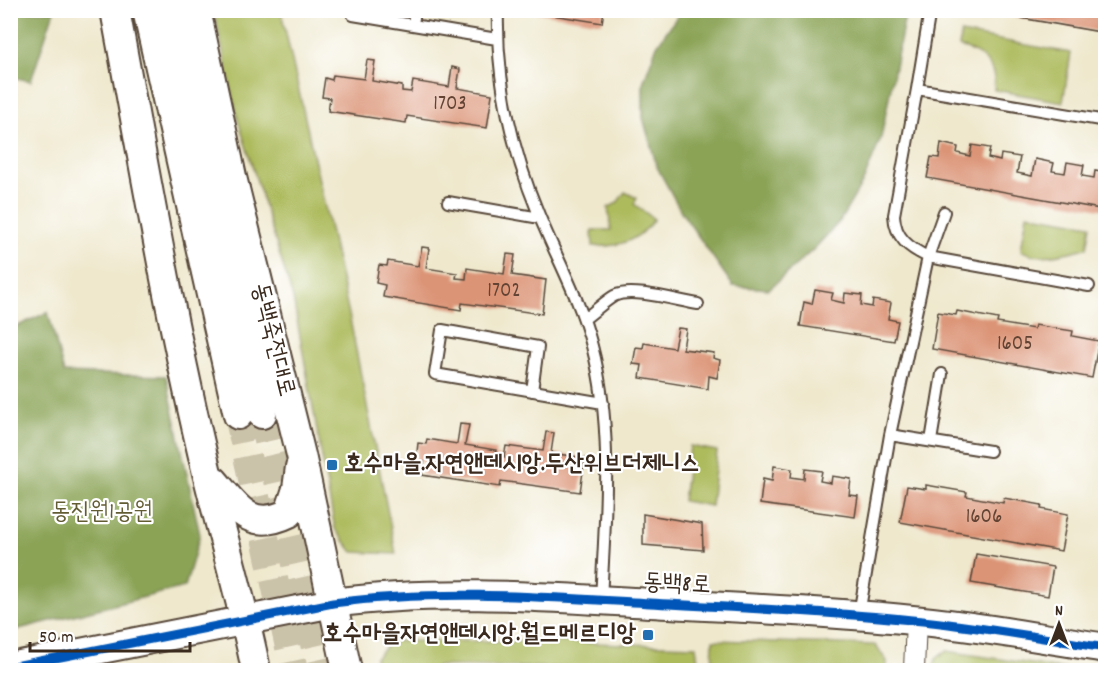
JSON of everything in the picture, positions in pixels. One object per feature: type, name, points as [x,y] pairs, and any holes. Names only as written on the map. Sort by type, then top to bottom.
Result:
[{"type":"main road","points":[[115,10],[167,285],[207,472],[247,621],[256,670]]},
{"type":"main road","name":"동백죽전대로","points":[[147,10],[250,414],[174,10]]},
{"type":"main road","name":"동백죽전대로","points":[[196,10],[232,177],[301,455],[347,670]]},
{"type":"main road","points":[[207,472],[240,513],[259,520],[280,517],[289,513],[292,505],[297,489],[301,455]]},
{"type":"main road","name":"동백8로","points":[[10,667],[333,603],[380,597],[429,596],[601,600],[859,615],[916,620],[1106,648]]},
{"type":"street","points":[[914,670],[916,620]]},
{"type":"lane","points":[[353,10],[353,15],[497,39]]},
{"type":"lane","points":[[413,25],[415,10]]},
{"type":"lane","points":[[498,10],[497,39],[512,142],[540,218],[572,286],[584,319],[594,355],[603,403],[606,490],[601,600]]},
{"type":"lane","points":[[930,10],[894,215],[895,226],[901,240],[928,257],[1089,286]]},
{"type":"lane","points":[[917,89],[1106,121]]},
{"type":"lane","points":[[448,202],[540,218]]},
{"type":"lane","points":[[859,615],[890,435],[928,257],[944,212]]},
{"type":"lane","points":[[584,319],[615,296],[624,293],[698,304]]},
{"type":"lane","points":[[532,391],[538,347],[442,330],[435,374],[532,391],[603,403]]},
{"type":"lane","points":[[931,441],[942,374]]},
{"type":"lane","points":[[890,435],[990,451]]},
{"type":"green space","points":[[10,11],[54,11],[31,81],[11,77]]},
{"type":"green space","points":[[214,11],[281,11],[349,314],[396,554],[353,552],[335,529],[293,298],[238,120]]},
{"type":"green space","points":[[681,11],[906,11],[881,138],[864,180],[840,221],[814,249],[769,289],[733,286],[682,213],[657,167],[643,118],[643,83],[657,45]]},
{"type":"green space","points":[[961,33],[1071,53],[1063,102],[994,90],[991,67],[987,61],[975,53],[959,47]]},
{"type":"green space","points":[[625,192],[637,198],[634,204],[654,219],[642,233],[627,242],[611,246],[593,246],[592,230],[611,230],[608,208],[617,203]]},
{"type":"green space","points":[[1027,214],[1091,225],[1087,248],[1045,256],[1028,254],[1021,250]]},
{"type":"green space","name":"동진원1공원","points":[[48,312],[64,373],[166,376],[200,535],[185,587],[11,631],[11,329]]},
{"type":"green space","points":[[690,446],[717,451],[711,506],[683,501]]},
{"type":"green space","points":[[713,640],[875,645],[887,661],[887,670],[712,670]]},
{"type":"green space","points":[[391,641],[525,641],[696,646],[699,669],[436,666],[436,670],[378,670],[375,658]]},
{"type":"green space","points":[[947,651],[1071,670],[934,670],[937,658]]},
{"type":"building","points":[[534,10],[604,10],[602,23],[534,12]]},
{"type":"building","points":[[987,10],[1106,10],[1106,33],[987,12]]},
{"type":"building","points":[[367,60],[375,61],[372,81],[402,86],[402,91],[411,92],[413,81],[449,87],[452,67],[460,69],[457,88],[492,94],[487,128],[407,116],[406,123],[328,111],[330,98],[322,97],[325,78],[332,80],[333,75],[364,79]]},
{"type":"building","points":[[941,143],[958,147],[957,153],[970,156],[972,145],[990,148],[988,158],[1000,161],[1001,154],[1020,157],[1017,173],[1032,176],[1035,159],[1054,163],[1052,171],[1065,173],[1067,162],[1084,165],[1082,176],[1094,178],[1095,171],[1106,173],[1106,210],[927,178],[931,157],[939,158]]},
{"type":"building","points":[[422,247],[429,248],[426,268],[457,273],[456,278],[466,279],[467,268],[504,274],[507,254],[515,255],[512,275],[546,280],[542,314],[462,303],[461,310],[383,297],[385,285],[376,283],[379,265],[387,266],[388,261],[418,266]]},
{"type":"building","points":[[815,290],[833,293],[831,300],[844,303],[845,293],[862,295],[861,305],[872,307],[873,300],[891,303],[888,319],[898,321],[894,341],[800,326],[804,302],[812,304]]},
{"type":"building","points":[[957,311],[998,319],[997,323],[1034,329],[1035,325],[1073,331],[1072,336],[1099,341],[1092,378],[932,349],[938,312],[956,315]]},
{"type":"building","points":[[678,328],[686,329],[683,349],[714,353],[713,358],[720,360],[717,378],[709,376],[708,389],[640,378],[642,365],[633,364],[636,347],[643,348],[644,343],[674,348]]},
{"type":"building","points":[[460,424],[469,425],[465,445],[496,450],[495,455],[504,457],[506,446],[543,451],[546,432],[554,433],[551,453],[585,458],[580,492],[501,481],[500,487],[422,475],[424,462],[416,461],[418,443],[426,444],[427,439],[457,444]]},
{"type":"building","points":[[774,466],[792,469],[791,477],[804,479],[805,469],[822,471],[820,481],[831,483],[832,476],[851,479],[849,495],[858,496],[855,517],[760,504],[763,479],[772,481]]},
{"type":"building","points":[[926,485],[967,492],[966,496],[1003,503],[1004,498],[1042,505],[1041,509],[1068,514],[1061,551],[900,522],[907,486],[926,489]]},
{"type":"building","points":[[643,514],[702,524],[703,550],[643,545]]},
{"type":"building","points":[[976,554],[1053,567],[1048,596],[971,583]]},
{"type":"tunnel","points":[[262,414],[320,670]]},
{"type":"tunnel","points":[[238,415],[294,670]]},
{"type":"cycle path","points":[[10,667],[333,603],[452,595],[571,598],[847,614],[1009,632],[1106,648]]},
{"type":"place","name":"호수마을.자연앤데시앙.두산위브더제니스","points":[[332,465]]},
{"type":"place","name":"호수마을자연앤데시앙.월드메르디앙","points":[[648,635]]}]
